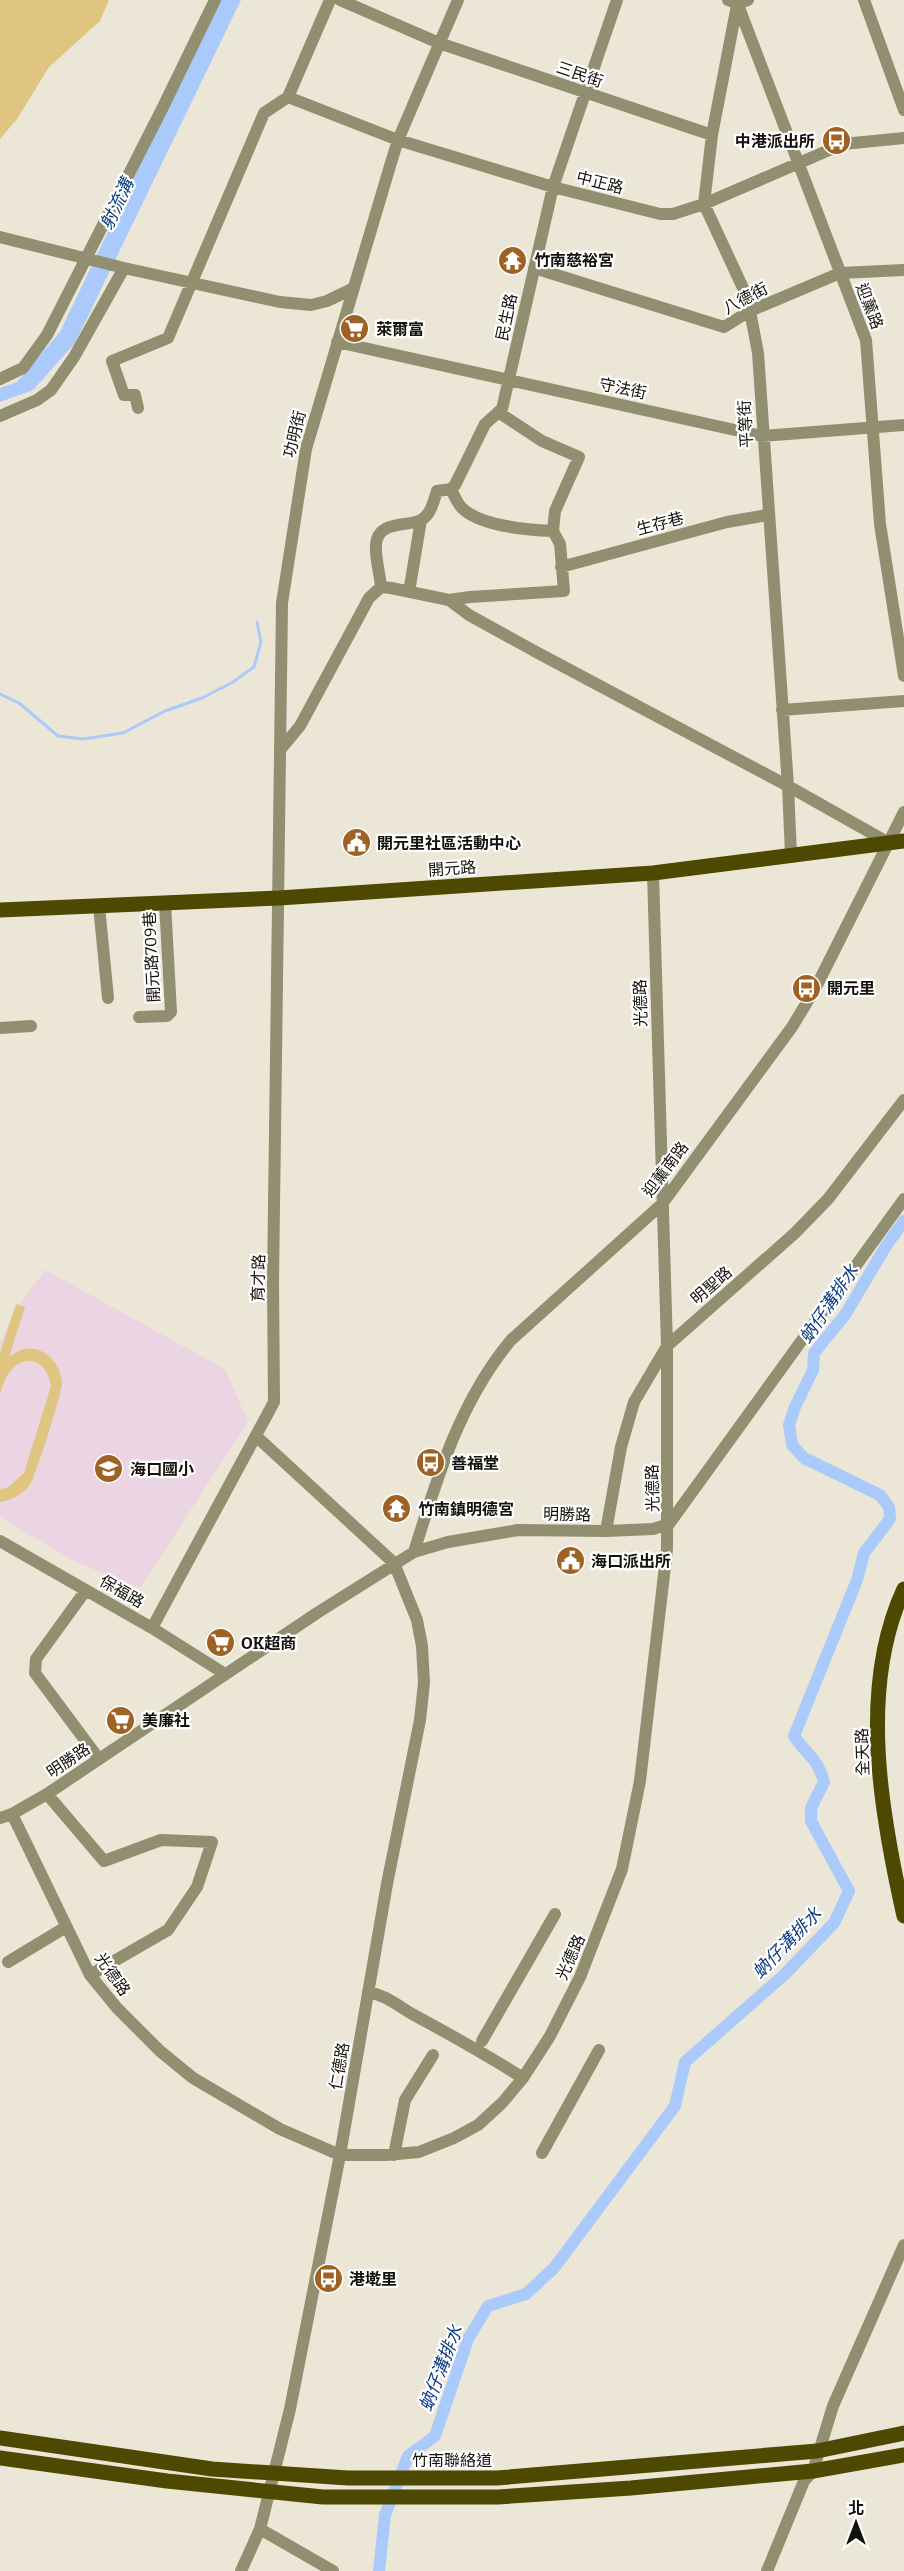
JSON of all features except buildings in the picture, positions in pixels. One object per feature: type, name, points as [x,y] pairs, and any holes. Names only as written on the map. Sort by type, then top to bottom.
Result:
[{"type":"main road","name":"開元路","points":[[0,910],[279,898],[653,873],[897,842]]},
{"type":"main road","name":"全天路","points":[[904,1589],[886,1644],[878,1695],[879,1769],[885,1826],[904,1916]]},
{"type":"main road","name":"竹南聯絡道","points":[[0,2438],[212,2469],[348,2478],[497,2478],[817,2451],[904,2433]]},
{"type":"main road","points":[[0,2458],[56,2467],[323,2497],[498,2497],[631,2488],[813,2471],[904,2455]]},
{"type":"street","points":[[0,379],[23,368],[34,356],[47,335],[89,258],[215,0]]},
{"type":"street","points":[[138,408],[135,394],[124,395],[112,361],[168,338],[264,112],[288,97],[330,0]]},
{"type":"street","name":"三民街","points":[[340,0],[439,43],[712,135]]},
{"type":"street","name":"功明街","points":[[279,898],[282,603],[306,449],[398,140],[458,0]]},
{"type":"street","name":"民生路","points":[[421,520],[430,511],[437,491],[451,489],[485,424],[502,409],[553,187],[617,0]]},
{"type":"street","points":[[864,0],[904,110]]},
{"type":"street","points":[[704,204],[712,135],[738,1]]},
{"type":"street","name":"迎薰路","points":[[738,1],[866,340],[880,524],[904,676]]},
{"type":"street","name":"中正路","points":[[288,97],[398,140],[553,187],[660,214],[673,214],[704,204],[843,144],[904,138]]},
{"type":"street","name":"平等街","points":[[704,204],[743,288],[750,310],[758,353],[791,855]]},
{"type":"street","points":[[0,237],[190,283],[280,302],[311,305],[327,301],[352,289]]},
{"type":"street","points":[[0,416],[37,400],[51,390],[74,357],[122,267]]},
{"type":"street","name":"八德街","points":[[534,268],[724,327],[750,310],[840,273],[904,270]]},
{"type":"street","name":"守法街","points":[[337,342],[762,435],[904,425]]},
{"type":"street","points":[[381,587],[449,600],[564,591],[560,544],[553,531],[555,511],[579,457],[542,441],[498,412]]},
{"type":"street","points":[[451,489],[462,509],[476,516],[515,529],[553,531]]},
{"type":"street","name":"生存巷","points":[[561,567],[727,522],[768,515]]},
{"type":"street","points":[[381,587],[376,544],[379,536],[389,526],[421,520],[409,592]]},
{"type":"street","points":[[280,750],[300,726],[369,598],[381,587]]},
{"type":"street","points":[[449,600],[469,615],[528,648],[897,842]]},
{"type":"street","points":[[782,710],[904,701]]},
{"type":"street","name":"迎薰南路","points":[[414,1552],[444,1459],[467,1407],[495,1359],[511,1340],[662,1204],[792,1027],[897,842],[904,812]]},
{"type":"street","name":"光德路","points":[[6,1816],[90,1975],[117,2008],[193,2078],[280,2128],[340,2155],[394,2155],[419,2151],[454,2138],[478,2125],[502,2103],[523,2078],[550,2036],[580,1977],[622,1869],[640,1781],[669,1524],[667,1346],[653,873]]},
{"type":"street","name":"育才路","points":[[152,1628],[274,1402],[273,1283],[279,898]]},
{"type":"street","name":"開元路709巷","points":[[139,1017],[167,1016],[171,1011],[165,903]]},
{"type":"street","points":[[99,906],[108,998]]},
{"type":"street","points":[[0,1028],[31,1026]]},
{"type":"street","name":"明聖路","points":[[606,1531],[621,1447],[634,1402],[667,1346],[828,1199],[904,1100]]},
{"type":"street","points":[[669,1524],[904,1199]]},
{"type":"street","points":[[257,1437],[394,1563]]},
{"type":"street","name":"明勝路","points":[[6,1816],[47,1794],[225,1674],[414,1552],[448,1542],[518,1530],[606,1531],[653,1529],[669,1524]]},
{"type":"street","name":"保福路","points":[[0,1541],[152,1628],[225,1674]]},
{"type":"street","name":"仁德路","points":[[241,2571],[260,2529],[290,2409],[340,2155],[368,1992],[420,1720],[424,1683],[422,1646],[417,1620],[394,1563]]},
{"type":"street","points":[[86,1590],[36,1659],[35,1673],[99,1759]]},
{"type":"street","points":[[47,1794],[104,1862],[161,1840],[212,1842],[197,1887],[168,1930],[90,1975]]},
{"type":"street","points":[[482,2041],[555,1914]]},
{"type":"street","points":[[8,1962],[66,1927]]},
{"type":"street","points":[[368,1992],[381,1995],[412,2014],[449,2032],[523,2078]]},
{"type":"street","points":[[542,2153],[598,2050]]},
{"type":"street","points":[[394,2155],[405,2100],[433,2055]]},
{"type":"street","points":[[767,2571],[804,2481],[813,2471],[817,2451],[833,2406],[904,2245]]},
{"type":"street","points":[[260,2529],[333,2571]]},
{"type":"shaded area","points":[[0,0],[109,0],[100,21],[49,67],[17,119],[0,139]]},
{"type":"shaded area","name":"海口國小","points":[[45,1270],[225,1369],[248,1422],[140,1588],[74,1561],[0,1517],[0,1343],[16,1309]]},
{"type":"shaded area","points":[[16,1304],[25,1307],[9,1357],[23,1350],[39,1350],[55,1363],[62,1382],[49,1433],[31,1483],[17,1496],[0,1502],[0,1489],[7,1488],[24,1473],[51,1386],[49,1377],[40,1365],[29,1361],[22,1362],[9,1373],[0,1395],[0,1353]]},
{"type":"water","points":[[219,0],[241,0],[75,343],[33,390],[0,402],[0,388],[17,382],[60,332]]},
{"type":"waterway","points":[[0,694],[19,703],[58,736],[83,739],[123,733],[165,711],[202,698],[233,682],[254,667],[261,642],[257,622]]},
{"type":"waterway","name":"蚋仔溝排水","points":[[379,2571],[385,2515],[408,2456],[435,2436],[468,2339],[488,2306],[526,2294],[554,2268],[675,2106],[685,2062],[784,1975],[834,1923],[849,1891],[811,1821],[811,1808],[824,1782],[822,1774],[794,1736],[857,1580],[864,1553],[890,1519],[889,1507],[880,1495],[804,1458],[792,1445],[789,1425],[813,1370],[814,1353],[845,1315],[886,1246],[904,1221]]},
{"type":"place","name":"中港派出所","points":[[836,141]]},
{"type":"place","name":"竹南慈裕宮","points":[[513,260]]},
{"type":"place","name":"萊爾富","points":[[355,329]]},
{"type":"place","name":"開元里社區活動中心","points":[[356,843]]},
{"type":"place","name":"開元里","points":[[806,988]]},
{"type":"place","name":"善福堂","points":[[430,1463]]},
{"type":"place","name":"海口國小","points":[[109,1469]]},
{"type":"place","name":"竹南鎮明德宮","points":[[397,1509]]},
{"type":"place","name":"海口派出所","points":[[570,1561]]},
{"type":"place","name":"OK超商","points":[[220,1643]]},
{"type":"place","name":"美廉社","points":[[121,1720]]},
{"type":"place","name":"港墘里","points":[[328,2279]]},
{"type":"water label","name":"射流溝","points":[[117,204]]}]
